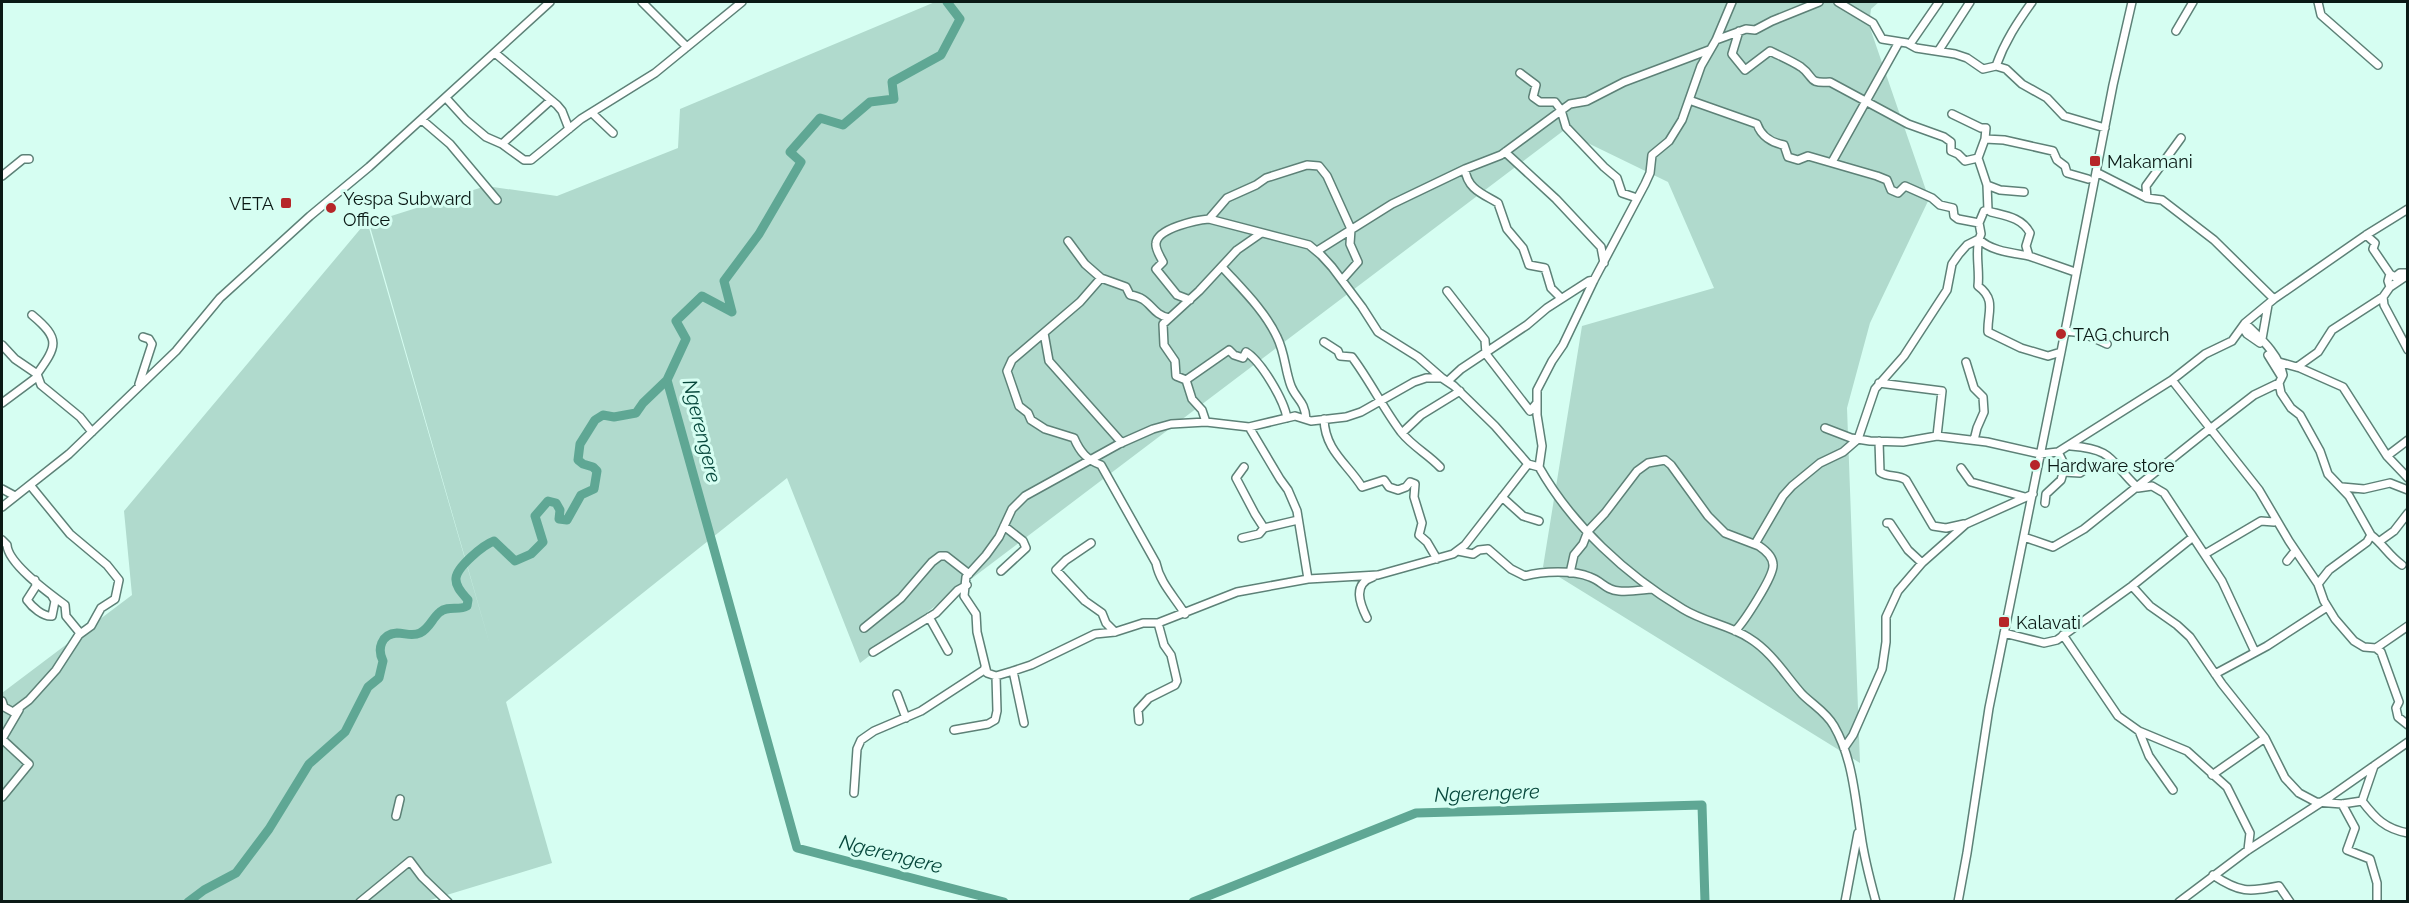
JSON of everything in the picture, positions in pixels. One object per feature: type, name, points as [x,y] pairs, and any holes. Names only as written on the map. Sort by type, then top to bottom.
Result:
[{"type":"street","points":[[2,507],[69,454],[176,351],[220,298],[310,216],[338,195],[422,120],[550,2]]},
{"type":"street","points":[[642,2],[687,47]]},
{"type":"street","points":[[446,98],[486,137],[529,160],[592,113],[655,73],[742,2]]},
{"type":"street","points":[[1539,467],[1542,446],[1536,404],[1539,385],[1563,345],[1650,173],[1653,155],[1669,141],[1682,120],[1709,50],[1716,40],[1732,2]]},
{"type":"street","points":[[1801,2],[1819,2]]},
{"type":"street","points":[[1838,2],[1873,23],[1882,39],[1967,58],[1983,69],[1996,66],[2011,73],[2022,84],[2047,98],[2069,119],[2105,128]]},
{"type":"street","points":[[1910,44],[1939,2]]},
{"type":"street","points":[[1939,50],[1970,2]]},
{"type":"street","points":[[1996,66],[2007,35],[2017,25],[2032,2]]},
{"type":"street","points":[[1958,902],[1980,759],[2004,633],[2075,272],[2132,2],[2126,2]]},
{"type":"street","points":[[2176,31],[2193,2]]},
{"type":"street","points":[[2318,2],[2322,15],[2378,65]]},
{"type":"street","points":[[1716,40],[1746,29],[1755,30],[1808,3]]},
{"type":"street","points":[[1739,31],[1732,54],[1744,70],[1770,51],[1804,69],[1810,79],[1819,83],[1830,82],[1908,124],[1944,137],[1951,142],[1951,151],[1965,161],[1978,158]]},
{"type":"street","points":[[1832,162],[1899,42]]},
{"type":"street","points":[[1317,251],[1392,204],[1505,152],[1575,102],[1591,99],[1624,82],[1709,50]]},
{"type":"street","points":[[495,53],[562,111],[569,129]]},
{"type":"street","points":[[1520,73],[1536,85],[1533,97],[1540,102],[1555,102],[1561,110],[1566,127],[1617,178],[1622,193],[1637,198]]},
{"type":"street","points":[[502,144],[551,100]]},
{"type":"street","points":[[1689,100],[1757,124],[1759,130],[1774,143],[1784,145],[1788,157],[1798,160],[1808,156],[1832,162],[1887,180],[1891,190],[1898,193],[1905,186],[1932,198],[1940,205],[1953,208],[1954,216],[1958,219],[1979,223]]},
{"type":"street","points":[[592,113],[613,133]]},
{"type":"street","points":[[1952,114],[1981,128],[1986,128],[1985,139],[1978,158],[1987,185],[1988,210],[1984,211],[1979,223],[1981,234],[1977,246],[1980,270],[1978,286],[1987,293],[1991,311],[1988,332],[2021,348],[2048,356],[2061,352]]},
{"type":"street","points":[[422,120],[450,144],[497,200]]},
{"type":"street","points":[[2147,198],[2146,186],[2181,138]]},
{"type":"street","points":[[1985,139],[2004,140],[2053,151],[2057,160],[2066,166],[2067,173],[2088,179]]},
{"type":"street","points":[[1505,152],[1556,199],[1601,247],[1604,263]]},
{"type":"street","points":[[2,176],[23,159],[29,159]]},
{"type":"street","points":[[1209,219],[1227,198],[1266,178],[1311,164],[1319,166],[1327,176],[1351,229],[1350,244],[1358,262],[1342,280]]},
{"type":"street","points":[[1465,169],[1466,176],[1475,189],[1484,197],[1498,203],[1507,230],[1522,248],[1529,265],[1545,268],[1551,288],[1561,298]]},
{"type":"street","points":[[2096,171],[2147,198],[2162,200],[2214,240],[2274,299]]},
{"type":"street","points":[[1987,185],[2000,190],[2024,192]]},
{"type":"street","points":[[1825,428],[1858,439],[1903,442],[1937,436],[1974,440],[2040,454],[2058,452],[2071,446],[2172,380],[2205,354],[2232,341],[2244,325],[2274,299],[2366,234],[2408,209]]},
{"type":"street","points":[[1991,212],[2010,216],[2025,224],[2030,233],[2026,246],[2029,256]]},
{"type":"street","points":[[1190,300],[1177,295],[1156,269],[1163,262],[1156,241],[1161,235],[1176,227],[1195,220],[1209,219],[1309,245],[1317,251],[1342,280],[1378,332],[1418,357],[1460,391],[1528,464],[1539,467],[1568,509],[1609,553],[1652,589],[1702,620],[1735,631],[1759,645],[1805,697],[1822,711],[1834,726],[1844,748],[1858,804],[1865,858],[1876,902]]},
{"type":"street","points":[[1162,320],[1169,318],[1190,300],[1238,250],[1260,234]]},
{"type":"street","points":[[2366,234],[2375,243],[2373,249],[2390,274],[2396,277],[2400,273],[2408,274]]},
{"type":"street","points":[[1979,239],[1983,243],[2002,250],[2029,256],[2075,272]]},
{"type":"street","points":[[1755,544],[1783,496],[1798,480],[1820,463],[1843,452],[1858,439],[1871,395],[1904,356],[1947,290],[1952,264],[1964,248],[1979,239]]},
{"type":"street","points":[[1068,241],[1085,264],[1101,278],[1126,287],[1131,295],[1143,296],[1162,320],[1164,345],[1175,361],[1176,376],[1186,380]]},
{"type":"street","points":[[1223,268],[1254,304],[1276,336],[1286,362],[1290,385],[1294,393],[1300,397],[1306,419]]},
{"type":"street","points":[[2390,274],[2388,280],[2390,287]]},
{"type":"street","points":[[2297,367],[2318,352],[2332,330],[2383,297],[2390,287],[2408,274]]},
{"type":"street","points":[[1101,278],[1080,302],[1008,366],[1007,371],[1013,394],[1019,406],[1028,413],[1031,420],[1045,429],[1074,438],[1089,460],[1101,465],[1156,563],[1160,580],[1171,591],[1185,614]]},
{"type":"street","points":[[1378,575],[1308,579],[1237,592],[1158,623],[1143,623],[1114,632],[1095,634],[1030,665],[996,676],[987,673],[977,632],[976,614],[964,596],[966,577],[999,537],[1012,509],[1025,496],[1122,443],[1153,429],[1171,424],[1206,422],[1249,427],[1295,416],[1311,421],[1347,417],[1382,401],[1414,382],[1426,378],[1445,380],[1486,354],[1561,298],[1594,280]]},
{"type":"street","points":[[1447,291],[1485,340],[1486,354],[1530,411],[1536,404]]},
{"type":"street","points":[[2383,297],[2387,312],[2408,350]]},
{"type":"street","points":[[2262,339],[2268,305]]},
{"type":"street","points":[[2,403],[37,376],[53,351],[54,341],[48,328],[32,315]]},
{"type":"street","points":[[2244,325],[2262,339],[2279,362],[2283,371],[2281,393],[2291,408],[2300,415],[2320,451],[2328,474],[2342,487],[2371,535],[2380,541],[2383,548],[2402,565]]},
{"type":"street","points":[[2244,325],[2247,334],[2259,340],[2281,380]]},
{"type":"street","points":[[2065,332],[2083,333],[2107,344]]},
{"type":"street","points":[[1044,333],[1049,361],[1122,443]]},
{"type":"street","points":[[138,387],[152,344],[149,339],[143,337]]},
{"type":"street","points":[[1323,342],[1338,351],[1340,356],[1352,357],[1402,433],[1418,450],[1440,467]]},
{"type":"street","points":[[2,345],[15,359],[37,376],[41,385],[80,417],[92,432]]},
{"type":"street","points":[[1186,380],[1229,350],[1234,355],[1243,358],[1245,352],[1257,360],[1271,382],[1286,409],[1287,418]]},
{"type":"street","points":[[1966,362],[1974,388],[1983,397],[1984,412],[1974,440]]},
{"type":"street","points":[[2279,362],[2297,367],[2343,387],[2387,456],[2408,478]]},
{"type":"street","points":[[1186,380],[1192,399],[1202,410],[1206,422]]},
{"type":"street","points":[[2172,380],[2259,490],[2295,551],[2318,584],[2327,607],[2354,641],[2364,647],[2376,648],[2383,654],[2399,702],[2396,708],[2398,717],[2408,725]]},
{"type":"street","points":[[2024,537],[2053,547],[2061,544],[2084,529],[2254,395],[2281,380]]},
{"type":"street","points":[[1879,383],[1942,391],[1937,436]]},
{"type":"street","points":[[1402,433],[1421,415],[1460,391]]},
{"type":"street","points":[[1324,419],[1335,453],[1362,487],[1384,480],[1389,487],[1398,490],[1406,487],[1410,482],[1415,484],[1414,497],[1422,523],[1419,535],[1427,542],[1437,559]]},
{"type":"street","points":[[1256,440],[1259,428],[1266,422]]},
{"type":"street","points":[[1249,427],[1288,490],[1298,520],[1308,579]]},
{"type":"street","points":[[2387,456],[2408,440]]},
{"type":"street","points":[[1879,441],[1880,472],[1886,476],[1899,476],[1907,480],[1933,526],[1946,528],[1966,524],[2033,494]]},
{"type":"street","points":[[2071,446],[2088,447],[2107,454],[2136,487],[2139,489],[2152,486],[2161,491],[2222,581],[2255,652]]},
{"type":"street","points":[[2045,503],[2046,494],[2061,480],[2065,466],[2058,452]]},
{"type":"street","points":[[1570,573],[1574,555],[1583,544],[1588,531],[1641,467],[1660,460],[1671,465],[1708,516],[1725,533],[1747,543],[1755,544],[1764,549],[1771,558],[1773,567],[1744,622],[1735,631]]},
{"type":"street","points":[[1367,618],[1359,601],[1359,592],[1368,578],[1458,551],[1528,464]]},
{"type":"street","points":[[1244,466],[1236,478],[1264,528]]},
{"type":"street","points":[[1961,468],[1970,482],[2025,497]]},
{"type":"street","points":[[2063,472],[2080,473],[2084,470]]},
{"type":"street","points":[[2342,487],[2368,489],[2390,483],[2408,490]]},
{"type":"street","points":[[2,701],[4,707],[13,712],[20,707],[56,670],[80,634],[91,626],[101,608],[116,598],[118,580],[107,565],[70,534],[30,485]]},
{"type":"street","points":[[2,489],[15,496]]},
{"type":"street","points":[[1502,497],[1523,516],[1539,521]]},
{"type":"street","points":[[2380,541],[2394,531],[2408,513]]},
{"type":"street","points":[[1242,538],[1259,534],[1264,528],[1298,520]]},
{"type":"street","points":[[2205,554],[2260,521],[2274,522]]},
{"type":"street","points":[[1887,523],[1890,523],[1911,554],[1922,563]]},
{"type":"street","points":[[1844,748],[1853,735],[1882,669],[1887,637],[1886,620],[1890,605],[1898,591],[1922,563],[1966,524]]},
{"type":"street","points":[[1001,571],[1026,548],[1023,541],[1004,526]]},
{"type":"street","points":[[2318,584],[2325,573],[2367,542],[2371,535]]},
{"type":"street","points":[[2004,633],[2044,643],[2052,642],[2132,586],[2193,537]]},
{"type":"street","points":[[2,540],[7,545],[12,559],[65,605],[66,615],[80,634]]},
{"type":"street","points":[[1091,543],[1066,560],[1056,570],[1085,601],[1102,613],[1106,623],[1114,632]]},
{"type":"street","points":[[1458,551],[1473,554],[1479,550],[1488,549],[1510,570],[1525,576],[1542,571],[1570,573],[1588,575],[1605,588],[1618,591],[1652,589]]},
{"type":"street","points":[[2287,561],[2295,551]]},
{"type":"street","points":[[864,628],[901,598],[940,556],[946,556],[969,574]]},
{"type":"street","points":[[35,580],[36,586],[27,600],[32,607],[48,617],[52,616],[54,611],[55,601],[52,595]]},
{"type":"street","points":[[873,652],[929,617],[966,585]]},
{"type":"street","points":[[2132,586],[2155,610],[2186,633],[2265,738],[2289,783],[2304,797],[2321,802],[2342,804],[2362,801]]},
{"type":"street","points":[[2215,674],[2327,607]]},
{"type":"street","points":[[929,617],[948,651]]},
{"type":"street","points":[[1139,721],[1138,710],[1142,703],[1175,685],[1177,681],[1171,655],[1164,645],[1158,623]]},
{"type":"street","points":[[2376,648],[2408,626]]},
{"type":"street","points":[[2063,635],[2115,712],[2139,731],[2187,751],[2227,787],[2250,831],[2248,850]]},
{"type":"street","points":[[854,793],[857,747],[860,742],[874,731],[931,705],[984,670],[985,667]]},
{"type":"street","points":[[1013,671],[1024,723]]},
{"type":"street","points":[[954,730],[988,724],[994,720],[997,711],[996,676]]},
{"type":"street","points":[[897,694],[906,718]]},
{"type":"street","points":[[2,797],[29,764],[3,743],[3,736],[20,707]]},
{"type":"street","points":[[2139,731],[2149,756],[2173,790]]},
{"type":"street","points":[[2212,775],[2265,738]]},
{"type":"street","points":[[2179,902],[2248,850],[2408,742]]},
{"type":"street","points":[[2362,801],[2374,766]]},
{"type":"street","points":[[396,816],[400,799]]},
{"type":"street","points":[[2362,801],[2379,822],[2392,830],[2408,833]]},
{"type":"street","points":[[2342,804],[2355,828],[2347,850],[2370,858],[2377,883],[2377,902]]},
{"type":"street","points":[[1845,902],[1858,840],[1859,822]]},
{"type":"street","points":[[360,902],[410,861],[416,871],[448,902]]},
{"type":"street","points":[[2213,875],[2242,891],[2257,891],[2279,886],[2290,902]]},
{"type":"green space","points":[[935,2],[1879,2],[1871,9],[1869,25],[1929,199],[1870,323],[1847,408],[1860,763],[1543,567],[1582,326],[1714,288],[1668,182],[1563,131],[860,663],[787,478],[506,702],[552,863],[427,901],[2,902],[2,693],[132,595],[124,511],[367,221],[490,645],[369,223],[486,186],[557,196],[678,148],[680,109]]},
{"type":"waterway","name":"Ngerengere","points":[[947,2],[960,19],[941,55],[892,82],[894,99],[870,102],[843,125],[820,118],[790,152],[801,162],[759,234],[724,281],[732,312],[702,296],[676,321],[686,339],[667,380],[797,848],[1004,902]]},
{"type":"waterway","points":[[188,902],[204,890],[236,873],[269,829],[309,764],[345,732],[368,687],[379,678],[383,661],[380,652],[384,639],[397,633],[411,635],[420,633],[443,610],[467,606],[468,600],[457,584],[457,573],[471,557],[489,543],[494,541],[515,561],[531,554],[543,542],[535,516],[548,501],[556,503],[560,510],[559,519],[567,520],[581,495],[594,489],[597,471],[578,460],[580,444],[595,420],[603,415],[614,417],[636,413],[667,380]]},
{"type":"waterway","name":"Ngerengere","points":[[1193,902],[1416,813],[1702,805],[1705,902]]},
{"type":"place","name":"Makamani","points":[[2095,161]]},
{"type":"place","name":"VETA","points":[[286,203]]},
{"type":"place","name":"Yespa Subward Office","points":[[331,208]]},
{"type":"place","name":"TAG church","points":[[2061,334]]},
{"type":"place","name":"Hardware store","points":[[2035,465]]},
{"type":"place","name":"Kalavati","points":[[2004,622]]}]
